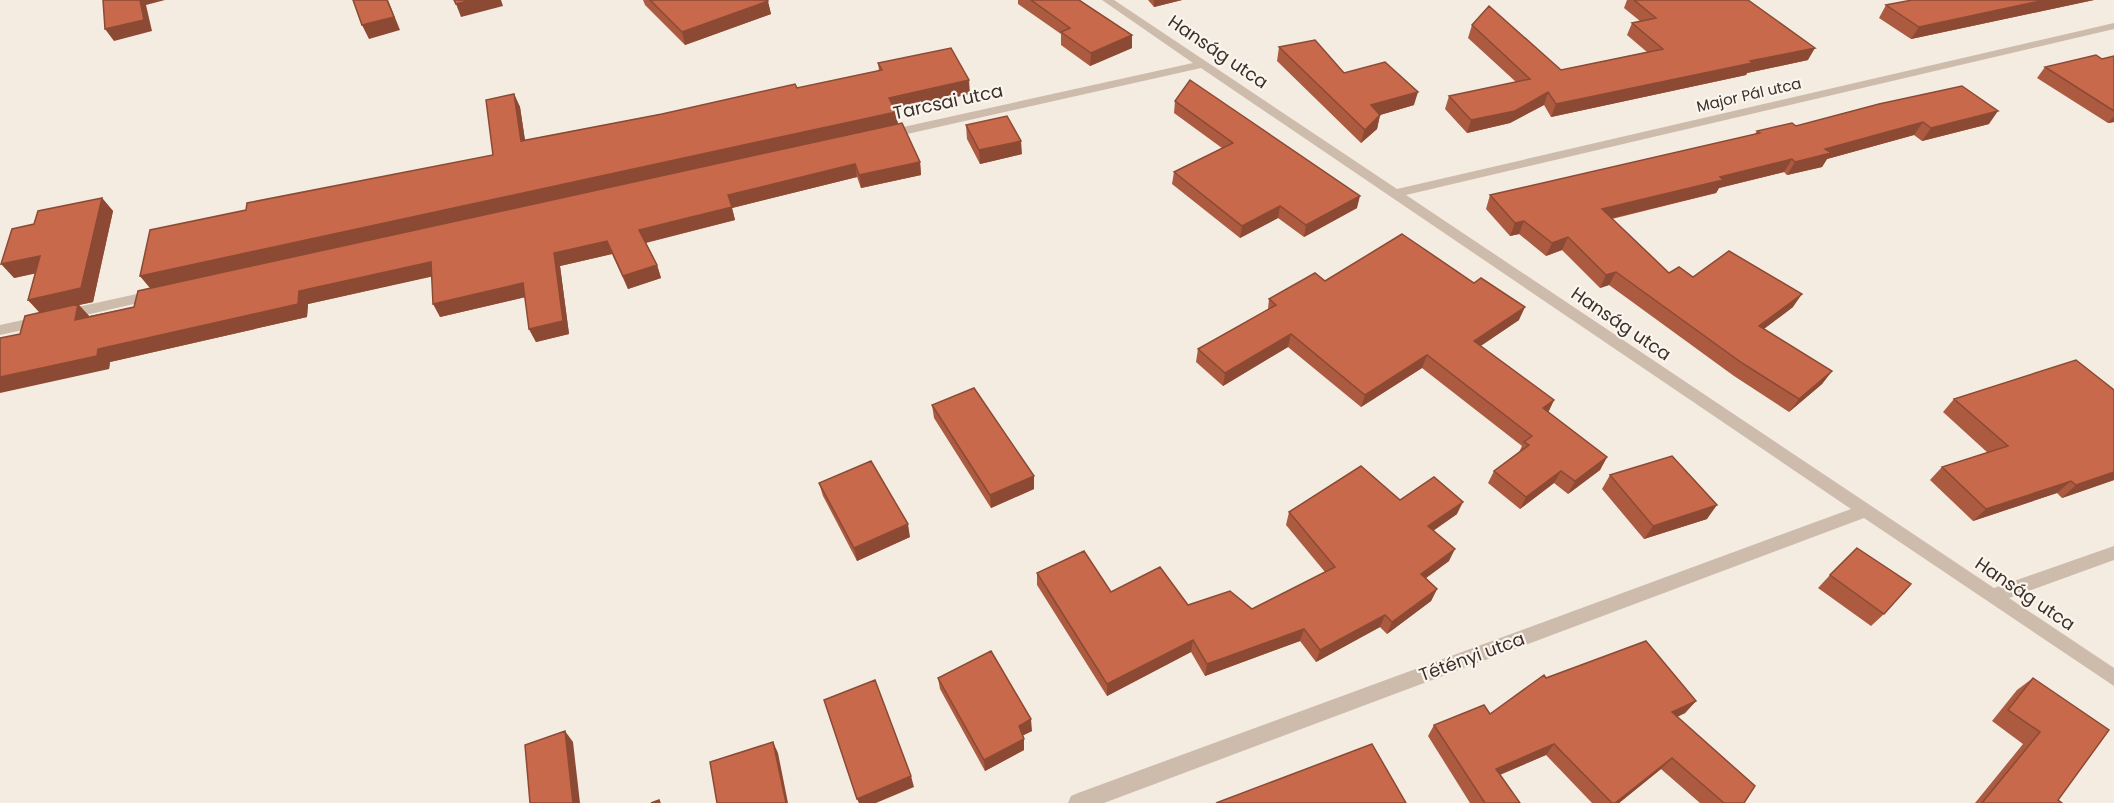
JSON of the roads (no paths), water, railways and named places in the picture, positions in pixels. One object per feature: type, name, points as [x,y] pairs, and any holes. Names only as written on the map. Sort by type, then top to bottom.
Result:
[{"type":"street","name":"Hanság utca","points":[[1107,0],[2114,678]]},
{"type":"street","name":"Major Pál utca","points":[[1392,194],[2114,26]]},
{"type":"street","name":"Tarcsai utca","points":[[874,137],[1201,65]]},
{"type":"street","points":[[0,330],[163,294]]},
{"type":"street","name":"Tétényi utca","points":[[1078,803],[1865,511]]},
{"type":"street","points":[[1993,596],[2114,553]]}]
